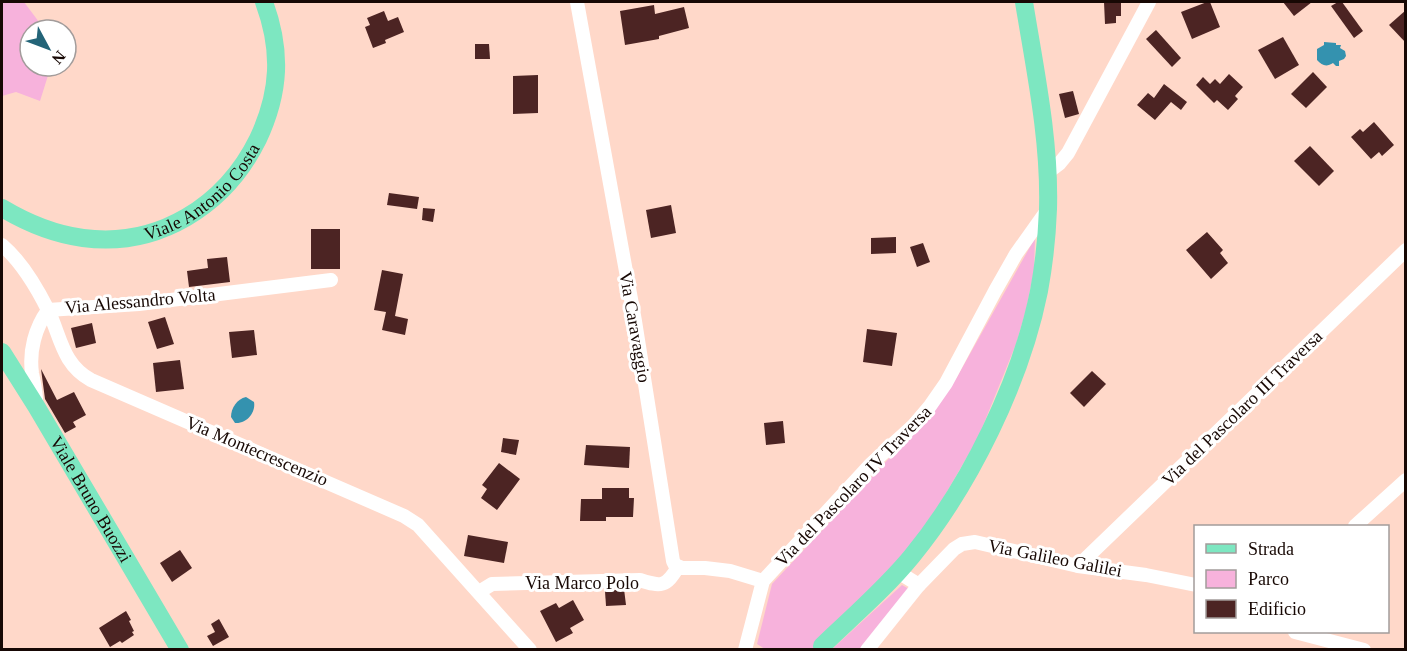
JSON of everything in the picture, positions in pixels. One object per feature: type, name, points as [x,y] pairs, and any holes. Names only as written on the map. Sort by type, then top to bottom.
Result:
[{"type":"main road","name":"Viale Antonio Costa","points":[[2,208],[28,222],[55,232],[81,238],[116,239],[164,228],[212,200],[232,180],[245,161],[262,129],[272,103],[277,59],[272,24],[264,2]]},
{"type":"main road","points":[[822,646],[898,572],[929,533],[966,477],[984,444],[1010,384],[1028,332],[1044,260],[1048,209],[1043,123],[1024,2]]},
{"type":"main road","name":"Viale Bruno Buozzi","points":[[2,352],[180,650]]},
{"type":"street","name":"Via Caravaggio","points":[[577,2],[635,321],[672,558],[678,567]]},
{"type":"street","points":[[1047,173],[1068,153],[1149,2]]},
{"type":"street","name":"Via del Pascolaro IV Traversa","points":[[748,648],[763,581],[870,465],[913,426],[930,406],[946,382],[1016,254],[1048,209]]},
{"type":"street","name":"Via Montecrescenzio","points":[[2,245],[23,268],[48,310],[69,360],[76,370],[84,376],[404,516],[426,534],[530,650]]},
{"type":"street","name":"Via del Pascolaro III Traversa","points":[[1078,566],[1406,250]]},
{"type":"street","name":"Via Alessandro Volta","points":[[36,406],[32,365],[33,346],[39,324],[48,310],[139,304],[331,280]]},
{"type":"street","points":[[1356,525],[1406,480]]},
{"type":"street","name":"Via Galileo Galilei","points":[[867,650],[919,585],[950,552],[962,544],[984,543],[1078,566],[1194,585]]},
{"type":"street","points":[[678,567],[730,571],[763,581]]},
{"type":"street","name":"Via Marco Polo","points":[[479,592],[492,584],[640,580],[660,585],[668,582],[678,567]]},
{"type":"street","points":[[898,572],[919,585]]},
{"type":"street","points":[[1299,633],[1364,650]]},
{"type":"green space","points":[[2,2],[24,2],[36,18],[18,18],[18,78],[47,78],[40,101],[16,92],[2,96]]},
{"type":"green space","points":[[1035,238],[1034,270],[1016,344],[978,438],[923,533],[822,649],[765,649],[757,644],[772,584],[936,408],[957,377]]},
{"type":"green space","points":[[902,585],[909,589],[861,649],[831,650]]},
{"type":"water","points":[[1324,42],[1341,45],[1340,48],[1345,51],[1346,56],[1339,61],[1339,66],[1333,63],[1321,64],[1317,60],[1317,49],[1324,45]]},
{"type":"water","points":[[246,397],[254,402],[252,414],[243,422],[235,423],[231,417],[233,407]]},
{"type":"building","points":[[1104,2],[1121,2],[1121,16],[1116,16],[1116,23],[1105,24]]},
{"type":"building","points":[[1210,2],[1220,27],[1192,39],[1181,12]]},
{"type":"building","points":[[1283,2],[1312,2],[1294,16]]},
{"type":"building","points":[[1342,2],[1363,31],[1354,38],[1331,6]]},
{"type":"building","points":[[654,5],[655,14],[684,7],[689,28],[659,36],[659,39],[625,45],[620,11]]},
{"type":"building","points":[[1406,10],[1406,43],[1389,25]]},
{"type":"building","points":[[384,11],[388,21],[398,17],[404,32],[373,48],[365,27],[370,25],[367,18]]},
{"type":"building","points":[[1156,30],[1181,58],[1172,67],[1146,39]]},
{"type":"building","points":[[1283,37],[1299,65],[1275,79],[1258,50]]},
{"type":"building","points":[[475,44],[489,44],[490,59],[475,59]]},
{"type":"building","points":[[1313,72],[1327,87],[1306,108],[1291,94]]},
{"type":"building","points":[[1229,74],[1243,87],[1235,96],[1238,99],[1228,110],[1217,100],[1214,103],[1196,85],[1203,77],[1210,84],[1215,79],[1220,84]]},
{"type":"building","points":[[538,75],[538,113],[513,114],[513,76]]},
{"type":"building","points":[[1164,84],[1187,102],[1181,110],[1171,102],[1155,120],[1137,105],[1148,93],[1154,98]]},
{"type":"building","points":[[1073,91],[1079,114],[1065,118],[1059,94]]},
{"type":"building","points":[[1374,122],[1394,145],[1382,156],[1379,152],[1371,159],[1351,137],[1360,129],[1363,132]]},
{"type":"building","points":[[1310,146],[1334,171],[1319,186],[1294,161]]},
{"type":"building","points":[[389,193],[419,197],[417,209],[387,205]]},
{"type":"building","points":[[671,205],[676,233],[651,238],[646,210]]},
{"type":"building","points":[[423,208],[435,209],[433,222],[422,220]]},
{"type":"building","points":[[311,229],[340,229],[340,269],[311,269]]},
{"type":"building","points":[[1207,232],[1223,250],[1220,253],[1228,263],[1211,279],[1186,250]]},
{"type":"building","points":[[896,237],[896,253],[871,254],[871,238]]},
{"type":"building","points":[[923,243],[930,262],[917,267],[910,247]]},
{"type":"building","points":[[227,257],[230,282],[189,287],[187,271],[208,268],[207,259]]},
{"type":"building","points":[[382,270],[403,274],[395,316],[408,319],[405,335],[382,330],[386,312],[374,310]]},
{"type":"building","points":[[165,317],[174,344],[157,349],[148,322]]},
{"type":"building","points":[[92,323],[96,343],[76,348],[71,328]]},
{"type":"building","points":[[867,329],[897,333],[892,366],[863,362]]},
{"type":"building","points":[[254,330],[257,355],[232,358],[229,332]]},
{"type":"building","points":[[180,360],[184,389],[156,392],[153,363]]},
{"type":"building","points":[[41,369],[57,400],[74,392],[86,415],[73,422],[76,427],[65,433],[45,399]]},
{"type":"building","points":[[1092,371],[1106,384],[1084,407],[1070,393]]},
{"type":"building","points":[[783,421],[785,443],[766,445],[764,423]]},
{"type":"building","points":[[503,438],[519,440],[516,455],[501,452]]},
{"type":"building","points":[[586,445],[630,447],[629,468],[584,465]]},
{"type":"building","points":[[499,463],[520,479],[497,510],[481,498],[487,489],[482,485]]},
{"type":"building","points":[[602,488],[629,488],[629,498],[634,498],[633,517],[606,517],[606,521],[580,521],[581,499],[602,499]]},
{"type":"building","points":[[468,535],[508,542],[504,563],[464,556]]},
{"type":"building","points":[[180,550],[192,568],[172,582],[160,563]]},
{"type":"building","points":[[624,589],[626,605],[606,606],[605,591]]},
{"type":"building","points":[[573,600],[584,620],[570,628],[573,633],[556,642],[540,611],[556,603],[559,608]]},
{"type":"building","points":[[126,611],[131,620],[129,621],[134,635],[110,647],[99,628]]},
{"type":"building","points":[[219,619],[229,637],[213,646],[207,636],[215,632],[211,624]]}]
